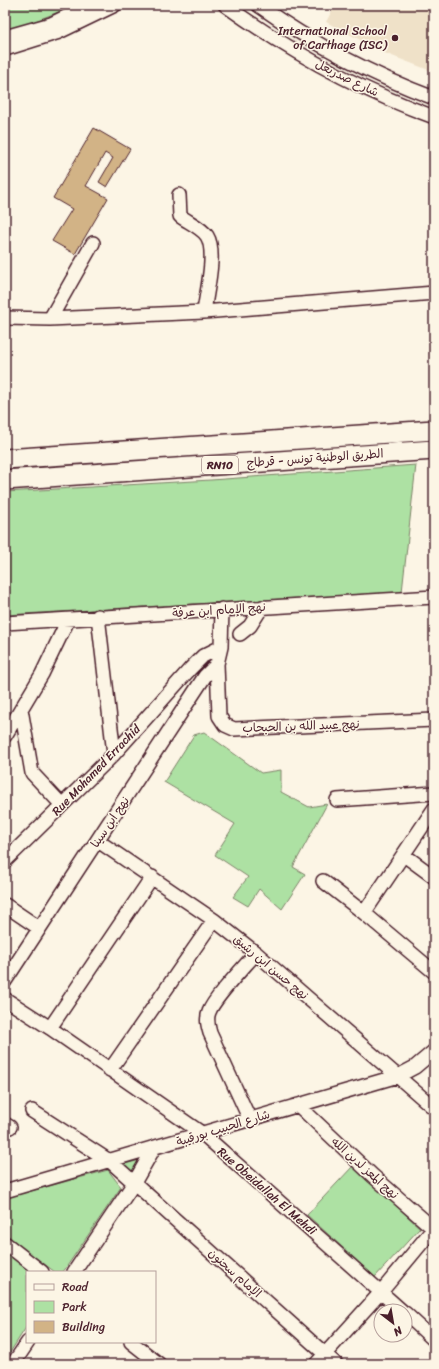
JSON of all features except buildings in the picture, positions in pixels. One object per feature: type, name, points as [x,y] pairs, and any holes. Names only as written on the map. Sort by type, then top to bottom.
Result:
[{"type":"highway","name":"الطريق الوطنية تونس - قرطاج","points":[[5,459],[434,430]]},
{"type":"highway","name":"الطريق الوطنية تونس - قرطاج","points":[[5,480],[434,450]]},
{"type":"street","points":[[5,37],[51,24],[90,5]]},
{"type":"street","points":[[5,49],[59,32],[115,5]]},
{"type":"street","name":"شارع صدربعل","points":[[225,5],[267,34],[316,64],[434,117]]},
{"type":"street","name":"شارع صدربعل","points":[[258,5],[277,19],[352,61],[434,98]]},
{"type":"street","points":[[179,195],[180,216],[206,235],[210,242],[211,255],[204,312]]},
{"type":"street","points":[[50,319],[93,243]]},
{"type":"street","points":[[5,318],[50,319],[204,312],[434,293]]},
{"type":"street","name":"نهج الإمام ابن عرفة","points":[[5,623],[68,620],[98,616],[434,597]]},
{"type":"street","points":[[240,634],[250,626],[262,607]]},
{"type":"street","name":"نهج عبيد الله بن الحبحاب","points":[[222,610],[221,647],[217,664],[219,716],[225,724],[234,728],[434,720]]},
{"type":"street","points":[[98,616],[114,754]]},
{"type":"street","points":[[5,736],[42,674],[68,620]]},
{"type":"street","name":"Rue Mohamed Errachid","points":[[5,861],[114,754],[190,668],[203,656],[221,647]]},
{"type":"street","name":"نهج ابن سينا","points":[[5,981],[205,676],[217,664]]},
{"type":"street","points":[[21,709],[32,773],[62,805]]},
{"type":"street","points":[[337,800],[434,793]]},
{"type":"street","points":[[364,913],[434,809]]},
{"type":"street","name":"نهج حسن ابن رشيق","points":[[98,841],[214,920],[256,953],[434,1108]]},
{"type":"street","points":[[404,854],[434,877]]},
{"type":"street","points":[[50,1028],[152,877]]},
{"type":"street","points":[[323,882],[364,913],[434,972]]},
{"type":"street","points":[[5,905],[39,928]]},
{"type":"street","points":[[110,1070],[214,920]]},
{"type":"street","points":[[250,1120],[210,1033],[207,1021],[209,1011],[215,1002],[256,953]]},
{"type":"street","name":"Rue Obeidallah El Mehdi","points":[[5,999],[50,1028],[203,1134],[393,1303]]},
{"type":"street","name":"شارع الحبيب بورقيبة","points":[[5,1191],[110,1162],[398,1076],[415,1067],[434,1051]]},
{"type":"street","name":"نهج المعز لدين الله","points":[[298,1105],[373,1176],[434,1228]]},
{"type":"street","name":"الإمام سحنون","points":[[32,1111],[110,1162],[336,1364]]},
{"type":"street","points":[[75,1271],[134,1183],[154,1148]]},
{"type":"street","points":[[316,1364],[381,1292],[434,1228]]},
{"type":"street","points":[[5,1243],[41,1271]]},
{"type":"street","points":[[413,1320],[434,1340]]},
{"type":"street","points":[[13,1364],[27,1343]]},
{"type":"street","points":[[132,1343],[159,1364]]},
{"type":"path","points":[[431,176],[434,184]]},
{"type":"shaded area","name":"International School of Carthage (ISC)","points":[[335,5],[434,5],[434,72],[387,54],[326,22]]},
{"type":"green space","points":[[5,5],[76,5],[5,33]]},
{"type":"green space","points":[[416,465],[402,592],[5,615],[5,492],[211,480]]},
{"type":"green space","points":[[204,732],[261,773],[281,770],[281,792],[309,807],[327,804],[293,867],[305,874],[282,909],[259,889],[248,906],[233,897],[248,877],[215,855],[235,824],[164,782],[194,735]]},
{"type":"green space","points":[[140,1160],[130,1174],[121,1165]]},
{"type":"green space","points":[[353,1166],[420,1228],[375,1277],[307,1215]]},
{"type":"green space","points":[[108,1170],[121,1187],[64,1271],[54,1271],[5,1235],[5,1198]]},
{"type":"green space","points":[[5,1251],[31,1271],[26,1271],[26,1328],[5,1360]]},
{"type":"place","name":"International School of Carthage (ISC)","points":[[395,38]]}]
